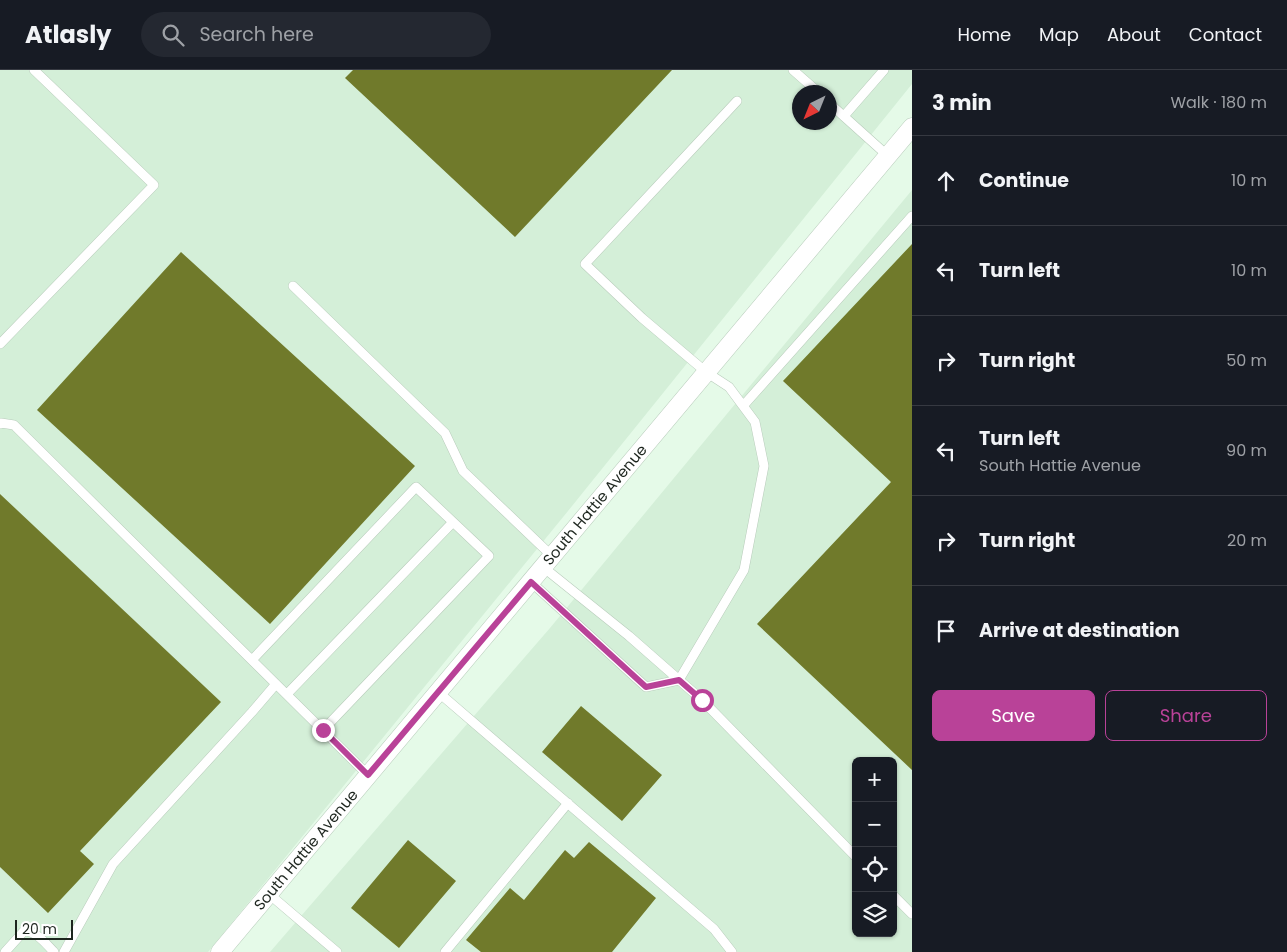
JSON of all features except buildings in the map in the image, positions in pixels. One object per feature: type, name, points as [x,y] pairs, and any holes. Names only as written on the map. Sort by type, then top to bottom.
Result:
[{"type":"street","name":"South Hattie Avenue","points":[[220,952],[912,128]]},
{"type":"lane","points":[[0,344],[154,185],[34,70]]},
{"type":"lane","points":[[793,70],[810,85]]},
{"type":"lane","points":[[844,116],[884,70]]},
{"type":"lane","points":[[531,582],[646,687],[679,680],[744,570],[764,466],[755,422],[729,388],[706,372],[642,318],[585,264],[737,101]]},
{"type":"lane","points":[[837,110],[888,156]]},
{"type":"lane","points":[[743,406],[912,216]]},
{"type":"lane","points":[[293,286],[445,433],[463,471],[548,562],[702,700],[852,853]]},
{"type":"lane","points":[[0,424],[14,425],[368,775]]},
{"type":"lane","points":[[252,660],[416,487],[489,556],[323,730]]},
{"type":"lane","points":[[287,694],[453,522]]},
{"type":"lane","points":[[64,952],[113,864],[276,684]]},
{"type":"lane","points":[[438,692],[714,929],[732,952]]},
{"type":"lane","points":[[445,952],[568,803]]},
{"type":"lane","points":[[269,894],[337,952]]},
{"type":"lane","points":[[897,899],[912,914]]},
{"type":"lane","points":[[5,952],[24,931],[30,931],[38,936],[54,952]]},
{"type":"shaded area","points":[[0,70],[912,70],[912,84],[568,511],[208,952],[0,952]]},
{"type":"shaded area","points":[[912,190],[912,952],[270,952],[550,628]]},
{"type":"route","points":[[323,730],[368,775],[531,582],[646,687],[679,680],[702,700]]}]
